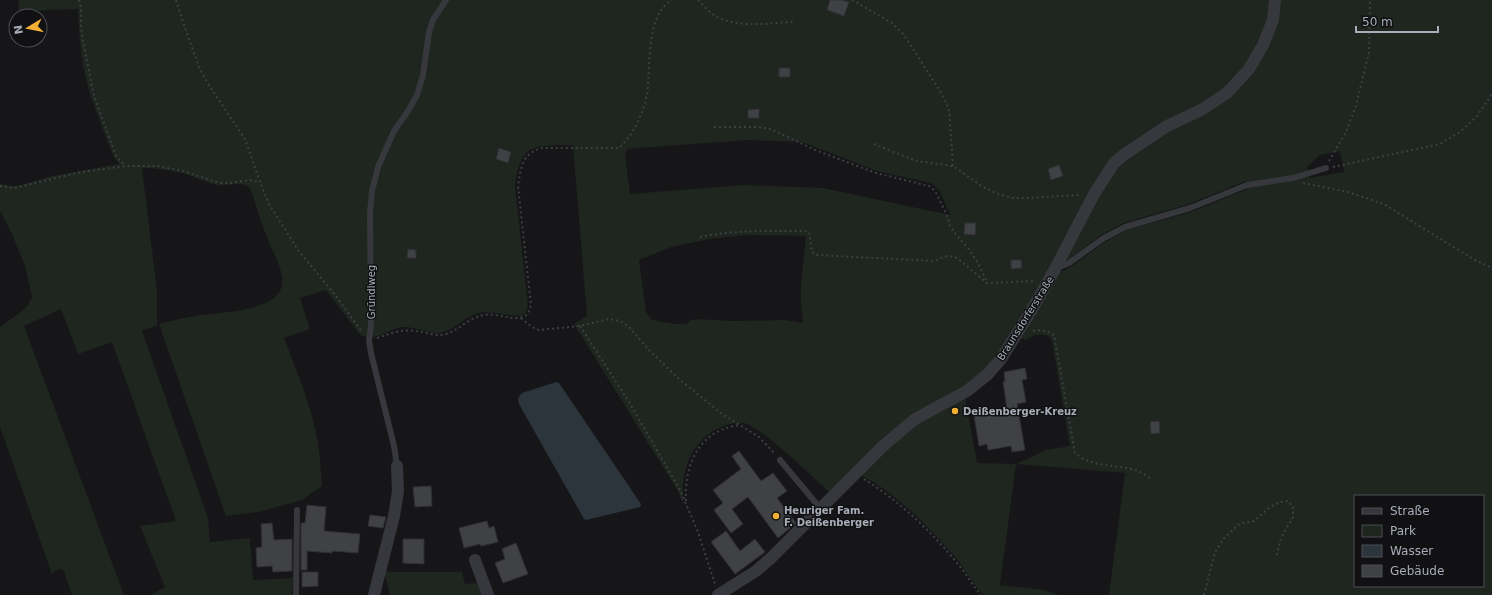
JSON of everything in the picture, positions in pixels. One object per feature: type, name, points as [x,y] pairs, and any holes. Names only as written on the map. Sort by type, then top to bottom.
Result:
[{"type":"street","name":"Braunsdorferstraße","points":[[718,595],[756,571],[771,558],[883,446],[915,419],[967,391],[988,374],[1001,359],[1016,335],[1055,269],[1094,194],[1114,163],[1167,126],[1201,110],[1226,93],[1248,69],[1264,45],[1273,20],[1275,0]]},
{"type":"street","name":"Gründlweg","points":[[374,595],[394,516],[398,491],[398,466]]},
{"type":"street","points":[[475,560],[488,595]]},
{"type":"lane","name":"Gründlweg","points":[[398,466],[369,341],[371,325],[370,213],[372,191],[378,167],[394,132],[417,95],[423,75],[429,32],[433,20],[446,0]]},
{"type":"lane","points":[[1055,269],[1069,263],[1104,238],[1125,227],[1190,208],[1247,185],[1293,178],[1326,168]]},
{"type":"lane","points":[[780,460],[820,508]]},
{"type":"lane","points":[[296,595],[297,510]]},
{"type":"path","points":[[79,0],[81,8],[83,41],[94,96],[116,156],[127,166]]},
{"type":"path","points":[[176,0],[182,22],[200,70],[245,138],[260,182],[278,220],[298,250],[336,296],[369,341],[392,332],[404,330],[437,335],[446,334],[475,317],[485,315],[494,314],[521,318],[528,314],[530,305],[518,186],[524,159],[533,151],[542,148],[619,148],[629,139],[637,124],[647,94],[653,30],[659,13],[672,0]]},
{"type":"path","points":[[698,0],[712,14],[735,23],[793,22]]},
{"type":"path","points":[[852,0],[892,23],[904,35],[942,94],[949,109],[953,166]]},
{"type":"path","points":[[1326,168],[1346,132],[1356,106],[1369,52],[1370,0]]},
{"type":"path","points":[[1326,168],[1440,144],[1460,132],[1476,116],[1492,94]]},
{"type":"path","points":[[714,127],[758,127],[771,129],[815,150],[876,173],[929,186],[935,191],[946,213],[950,226],[956,236],[978,263],[987,283]]},
{"type":"path","points":[[874,144],[916,161],[953,166],[983,187],[998,194],[1013,198],[1094,194]]},
{"type":"path","points":[[0,186],[14,188],[81,172],[127,166],[157,166],[183,171],[219,183],[250,180],[260,182]]},
{"type":"path","points":[[1293,178],[1305,184],[1348,192],[1384,204],[1475,260],[1492,268]]},
{"type":"path","points":[[700,238],[715,234],[746,231],[804,230],[809,232],[812,252],[816,254],[935,261],[946,256],[951,256],[957,258],[987,283],[1031,280],[1039,282],[1045,286]]},
{"type":"path","points":[[521,318],[532,327],[539,330],[580,326],[609,320],[620,321],[637,335],[651,352],[685,383],[722,414],[759,437],[780,460]]},
{"type":"path","points":[[580,326],[629,402],[680,490],[698,532],[718,595]]},
{"type":"path","points":[[1016,335],[1037,330],[1047,331],[1054,336],[1075,453],[1082,459],[1092,463],[1136,470],[1151,479]]},
{"type":"path","points":[[686,504],[685,491],[687,476],[691,461],[698,448],[708,438],[720,430],[730,426],[741,425]]},
{"type":"path","points":[[851,477],[864,479],[882,490],[904,509],[942,547],[981,595]]},
{"type":"path","points":[[1204,595],[1215,552],[1225,537],[1240,524],[1254,521],[1270,507],[1280,502],[1288,501],[1293,507],[1293,517],[1281,538],[1276,558]]},
{"type":"green space","points":[[18,0],[1492,0],[1492,595],[1109,595],[1125,473],[1016,464],[1046,450],[1070,446],[1052,341],[1048,336],[1042,335],[1037,335],[1026,340],[1019,337],[1057,274],[1072,266],[1105,242],[1126,230],[1191,212],[1247,189],[1246,181],[1189,204],[1124,223],[1101,235],[1068,260],[1066,259],[1065,257],[1109,177],[1117,166],[1127,157],[1143,147],[1138,141],[1111,161],[1090,192],[1052,267],[998,358],[985,372],[960,390],[912,416],[880,443],[830,493],[787,453],[761,432],[743,423],[722,426],[704,438],[693,452],[689,460],[684,477],[683,504],[678,491],[574,324],[587,316],[573,145],[559,145],[531,149],[525,154],[521,161],[518,172],[515,186],[528,305],[526,313],[521,316],[486,312],[470,316],[444,332],[434,333],[402,327],[370,337],[361,336],[326,290],[300,298],[310,329],[284,338],[304,390],[312,416],[318,443],[322,486],[302,500],[258,512],[226,516],[159,324],[194,316],[234,311],[263,304],[274,298],[281,289],[281,272],[265,234],[250,188],[243,184],[218,185],[182,173],[162,169],[142,168],[157,291],[157,325],[142,331],[208,518],[210,542],[250,538],[253,580],[293,578],[292,595],[151,595],[165,587],[140,526],[176,521],[112,342],[78,354],[61,309],[24,326],[124,595],[72,595],[64,571],[60,569],[56,570],[52,574],[0,427],[0,327],[21,312],[28,305],[32,297],[25,266],[12,234],[0,211],[0,184],[14,186],[52,176],[119,164],[114,157],[91,97],[85,76],[79,31],[78,9],[48,10],[48,8],[19,8]],"holes":[[[747,140],[802,142],[877,171],[931,183],[940,191],[950,215],[823,188],[743,185],[630,194],[625,155],[627,149]],[[1340,151],[1344,172],[1309,178],[1307,167],[1320,155]],[[749,235],[806,236],[801,285],[803,323],[785,320],[731,321],[697,319],[691,320],[686,324],[675,324],[652,320],[646,312],[639,260],[671,247],[715,238]]]},
{"type":"green space","points":[[965,397],[977,463],[1016,464],[1000,585],[1045,590],[1058,595],[984,595],[977,588],[951,552],[927,526],[885,490],[872,481],[859,475],[885,448],[917,422]]},
{"type":"green space","points":[[384,572],[462,572],[465,584],[477,583],[482,595],[390,595]]},
{"type":"water","points":[[556,382],[559,383],[641,504],[640,507],[586,520],[584,519],[519,404],[518,398],[522,393]]},
{"type":"building","points":[[830,0],[842,0],[849,2],[844,16],[827,10]]},
{"type":"building","points":[[779,68],[790,68],[790,77],[779,77]]},
{"type":"building","points":[[759,109],[759,118],[748,118],[748,110]]},
{"type":"building","points":[[499,148],[511,152],[508,163],[496,159]]},
{"type":"building","points":[[1059,165],[1063,176],[1051,180],[1048,169]]},
{"type":"building","points":[[965,223],[976,223],[975,235],[964,234]]},
{"type":"building","points":[[408,249],[416,250],[416,258],[407,258]]},
{"type":"building","points":[[1011,260],[1021,260],[1022,268],[1011,269]]},
{"type":"building","points":[[1025,368],[1027,379],[1022,380],[1026,402],[1017,404],[1025,450],[1012,452],[1011,446],[988,450],[987,444],[979,446],[974,415],[1007,409],[1003,382],[1005,381],[1004,372]]},
{"type":"building","points":[[1159,421],[1160,433],[1151,434],[1150,422]]},
{"type":"building","points":[[739,451],[761,481],[773,473],[787,491],[777,498],[796,523],[778,538],[748,497],[732,509],[743,524],[731,533],[714,510],[723,503],[713,490],[741,469],[732,456]]},
{"type":"building","points":[[431,486],[432,506],[415,507],[413,487]]},
{"type":"building","points":[[307,505],[326,507],[324,531],[360,534],[358,553],[307,551],[307,570],[301,570],[301,523],[305,523]]},
{"type":"building","points":[[370,515],[386,517],[383,528],[368,526]]},
{"type":"building","points":[[487,521],[489,528],[494,526],[498,542],[464,548],[459,528]]},
{"type":"building","points":[[272,523],[274,540],[292,539],[292,571],[273,572],[272,566],[257,567],[256,548],[262,547],[261,524]]},
{"type":"building","points":[[726,531],[740,551],[755,539],[765,552],[735,574],[711,542]]},
{"type":"building","points":[[403,539],[424,539],[424,564],[403,563]]},
{"type":"building","points":[[516,543],[528,574],[503,583],[495,563],[505,559],[502,549]]},
{"type":"building","points":[[302,572],[318,572],[318,586],[302,587]]},
{"type":"place","name":"Deißenberger-Kreuz","points":[[955,411]]},
{"type":"place","name":"Heuriger Fam. F. Deißenberger","points":[[776,516]]}]
